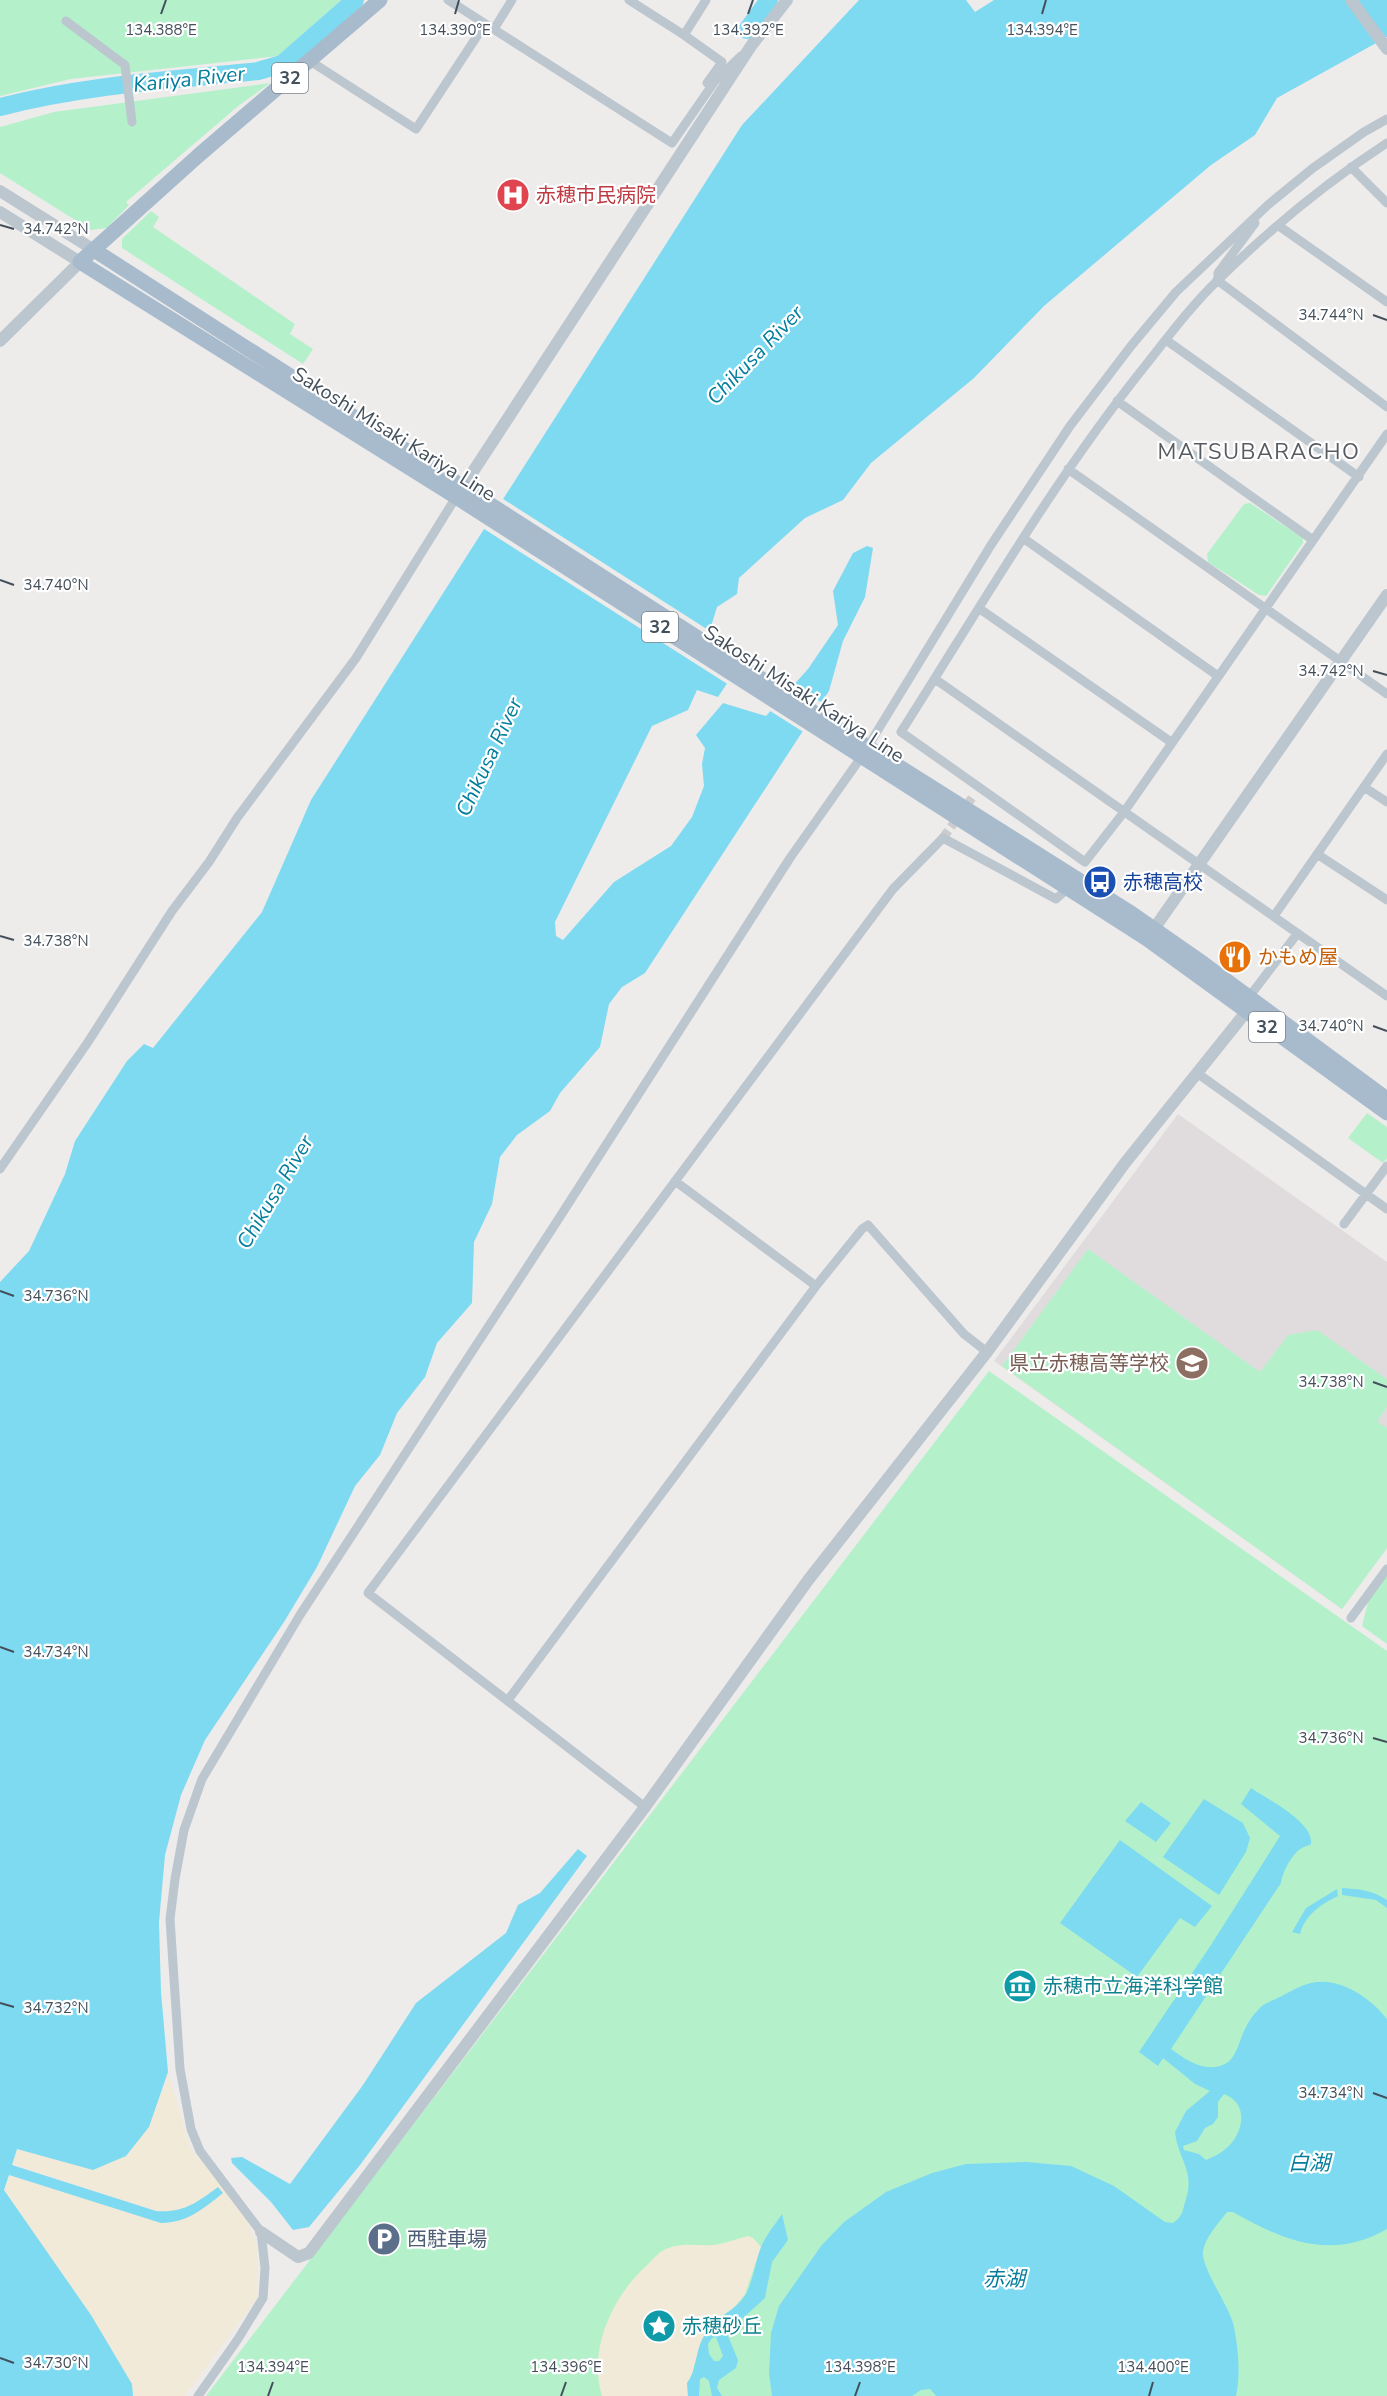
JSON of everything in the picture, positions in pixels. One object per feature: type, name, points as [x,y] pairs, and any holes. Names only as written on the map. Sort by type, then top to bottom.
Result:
[{"type":"main road","name":"32","points":[[80,262],[199,155],[380,0]]},
{"type":"main road","name":"Sakoshi Misaki Kariya Line","points":[[94,250],[464,495],[1151,934],[1247,1004],[1387,1113]]},
{"type":"main road","name":"Sakoshi Misaki Kariya Line","points":[[80,262],[464,495]]},
{"type":"main road","name":"Sakoshi Misaki Kariya Line","points":[[1247,1004],[1387,1099]]},
{"type":"street","points":[[448,0],[672,143],[715,81],[751,46]]},
{"type":"street","points":[[310,61],[417,129],[489,26],[512,0]]},
{"type":"street","points":[[629,0],[640,3],[722,62],[694,103],[696,109]]},
{"type":"street","points":[[684,35],[706,0]]},
{"type":"street","points":[[0,1169],[88,1042],[172,911],[209,862],[237,818],[356,658],[464,495],[751,46],[787,0]]},
{"type":"street","points":[[1351,0],[1387,49]]},
{"type":"street","points":[[66,21],[125,65],[132,122]]},
{"type":"street","points":[[1297,933],[1197,1073],[1125,1163],[987,1352],[809,1579],[645,1807],[309,2253],[298,2257],[261,2232],[200,2151],[185,2107],[173,1980],[170,1919],[184,1830],[202,1779],[300,1615],[861,749],[991,544],[1070,426],[1176,292],[1269,204],[1313,168],[1364,132],[1387,119]]},
{"type":"street","points":[[1085,862],[976,791],[901,732],[1068,469],[1117,401],[1166,340],[1217,280],[1351,166],[1387,143]]},
{"type":"street","points":[[1351,166],[1387,203]]},
{"type":"street","points":[[0,191],[94,250]]},
{"type":"street","points":[[1217,280],[1218,273],[1269,204]]},
{"type":"street","points":[[0,212],[80,262],[0,341]]},
{"type":"street","points":[[1279,226],[1387,302]]},
{"type":"street","points":[[1217,280],[1387,407]]},
{"type":"street","points":[[1166,340],[1359,477]]},
{"type":"street","points":[[1117,401],[1313,540]]},
{"type":"street","points":[[645,1807],[368,1593],[893,889],[943,838],[1056,899],[1071,883],[1124,812],[1387,434]]},
{"type":"street","points":[[1068,469],[1387,694]]},
{"type":"street","points":[[1023,538],[1218,676]]},
{"type":"street","points":[[1151,934],[1387,595]]},
{"type":"street","points":[[980,609],[1171,742]]},
{"type":"street","points":[[935,679],[1387,996]]},
{"type":"street","points":[[1274,916],[1387,754]]},
{"type":"street","points":[[1364,787],[1387,802]]},
{"type":"street","points":[[1317,854],[1387,900]]},
{"type":"street","points":[[1197,1073],[1387,1209]]},
{"type":"street","points":[[1344,1224],[1387,1166]]},
{"type":"street","points":[[675,1181],[816,1286]]},
{"type":"street","points":[[508,1700],[816,1286],[862,1229],[868,1225],[964,1334],[987,1352]]},
{"type":"street","points":[[1351,1618],[1387,1569]]},
{"type":"street","points":[[198,2396],[238,2339],[263,2298],[265,2268],[261,2232]]},
{"type":"shaded area","name":"県立赤穂高等学校","points":[[1178,1114],[1387,1262],[1387,1548],[1342,1609],[994,1361]]},
{"type":"green space","points":[[0,0],[341,0],[278,56],[71,79],[0,96]]},
{"type":"green space","points":[[270,83],[237,107],[126,202],[129,205],[107,228],[91,230],[0,173],[0,127],[54,112]]},
{"type":"green space","points":[[151,211],[159,217],[153,227],[295,324],[290,334],[313,349],[303,364],[122,248],[122,239]]},
{"type":"green space","points":[[1250,503],[1303,538],[1303,543],[1266,596],[1259,595],[1208,562],[1207,554],[1244,504]]},
{"type":"green space","points":[[1367,1113],[1387,1127],[1387,1158],[1383,1163],[1348,1138]]},
{"type":"green space","name":"県立赤穂高等学校","points":[[1088,1249],[1260,1372],[1288,1335],[1317,1330],[1387,1379],[1387,1407],[1377,1422],[1387,1428],[1387,1548],[1342,1609],[1002,1366]]},
{"type":"green space","points":[[989,1371],[1387,1651],[1387,2396],[206,2396]]},
{"type":"green space","points":[[1387,1574],[1387,1644],[1362,1626],[1369,1598]]},
{"type":"sand","points":[[168,2072],[190,2147],[244,2213],[258,2248],[258,2297],[185,2396],[133,2396],[132,2384],[4,2190],[9,2174],[161,2223],[172,2223],[218,2187],[182,2209],[156,2211],[12,2164],[17,2149],[93,2170],[163,2091]]},
{"type":"sand","name":"赤穂砂丘","points":[[748,2236],[761,2247],[745,2294],[733,2309],[721,2316],[694,2365],[693,2375],[687,2383],[688,2396],[602,2396],[598,2379],[601,2343],[613,2309],[633,2280],[658,2254],[666,2249],[684,2245],[726,2243]]},
{"type":"water","name":"Chikusa River","points":[[859,0],[966,0],[975,12],[994,0],[1387,0],[1387,37],[1277,98],[1255,135],[1211,165],[1044,306],[974,378],[871,463],[843,500],[805,518],[739,578],[737,594],[717,607],[709,633],[732,676],[718,697],[697,690],[688,710],[652,726],[555,922],[556,936],[563,940],[614,882],[671,846],[692,817],[704,786],[702,764],[705,748],[696,735],[723,703],[766,716],[808,669],[838,625],[833,591],[853,553],[867,546],[873,548],[865,597],[843,641],[829,691],[645,973],[622,987],[609,1004],[600,1047],[560,1093],[550,1111],[517,1135],[500,1157],[492,1204],[474,1242],[472,1303],[437,1343],[425,1377],[397,1413],[380,1455],[355,1486],[317,1567],[284,1622],[205,1740],[181,1795],[165,1855],[159,1922],[161,1992],[168,2072],[149,2127],[126,2156],[93,2170],[17,2149],[12,2165],[156,2211],[182,2209],[218,2187],[223,2193],[187,2218],[161,2223],[9,2175],[4,2190],[91,2315],[132,2384],[133,2396],[0,2396],[0,1282],[29,1251],[65,1174],[75,1141],[127,1061],[144,1044],[153,1048],[262,912],[311,800],[742,125]]},
{"type":"water","name":"赤湖","points":[[1251,1788],[1298,1820],[1310,1836],[1311,1844],[1303,1847],[1292,1858],[1281,1883],[1171,2049],[1189,2061],[1203,2066],[1218,2067],[1225,2064],[1232,2058],[1252,2016],[1260,2008],[1296,1988],[1311,1983],[1322,1982],[1343,1986],[1354,1990],[1372,2004],[1387,2019],[1387,2229],[1366,2239],[1346,2244],[1308,2243],[1289,2239],[1233,2212],[1227,2212],[1207,2240],[1203,2257],[1233,2323],[1238,2360],[1236,2396],[936,2396],[930,2389],[921,2390],[912,2396],[772,2396],[769,2374],[771,2333],[779,2306],[821,2246],[844,2222],[886,2192],[932,2173],[966,2164],[1027,2162],[1071,2166],[1114,2186],[1165,2222],[1173,2223],[1179,2218],[1186,2199],[1188,2181],[1175,2132],[1186,2111],[1210,2091],[1195,2084],[1163,2058],[1158,2066],[1139,2052],[1211,1945],[1280,1836],[1241,1804]],"holes":[[[1224,2094],[1233,2099],[1241,2113],[1241,2121],[1230,2145],[1219,2154],[1206,2160],[1199,2154],[1184,2150],[1183,2146],[1197,2141],[1205,2128],[1213,2124],[1218,2117],[1218,2102]]]},
{"type":"water","points":[[1204,1799],[1243,1823],[1250,1838],[1246,1852],[1219,1895],[1163,1857]]},
{"type":"water","points":[[1141,1802],[1171,1823],[1156,1842],[1125,1821]]},
{"type":"water","points":[[1120,1840],[1212,1906],[1195,1927],[1180,1918],[1137,1977],[1060,1923]]},
{"type":"water","points":[[578,1849],[587,1856],[360,2165],[309,2227],[293,2230],[271,2202],[232,2163],[231,2158],[242,2157],[290,2184],[363,2085],[416,2003],[506,1933],[518,1905],[540,1893]]},
{"type":"water","points":[[1342,1888],[1376,1894],[1387,1900],[1387,1908],[1376,1900],[1342,1895]]},
{"type":"water","points":[[1337,1889],[1338,1896],[1314,1911],[1302,1927],[1300,1934],[1292,1932],[1306,1908]]},
{"type":"water","points":[[782,2214],[788,2240],[772,2262],[765,2298],[732,2328],[728,2336],[738,2360],[736,2368],[719,2380],[717,2388],[722,2396],[712,2396],[709,2381],[704,2377],[700,2379],[699,2396],[688,2396],[687,2383],[693,2372],[704,2336],[713,2324],[746,2294],[762,2245]],"holes":[[[716,2337],[723,2356],[719,2361],[714,2361],[709,2354],[708,2344],[712,2338]]]},
{"type":"pier","points":[[500,497],[713,633],[735,675],[729,685],[481,527]]},
{"type":"pier","points":[[791,683],[824,704],[805,733],[767,709]]},
{"type":"waterway","name":"Kariya River","points":[[0,107],[96,88],[258,71],[282,64],[355,0]]},
{"type":"waterway","points":[[747,30],[769,0]]},
{"type":"tunnel","points":[[943,838],[974,795]]},
{"type":"place","name":"赤穂市民病院","points":[[513,195]]},
{"type":"place","name":"赤穂高校","points":[[1100,882]]},
{"type":"place","name":"かもめ屋","points":[[1235,957]]},
{"type":"place","name":"県立赤穂高等学校","points":[[1192,1363]]},
{"type":"place","name":"赤穂市立海洋科学館","points":[[1020,1986]]},
{"type":"place","name":"西駐車場","points":[[384,2239]]},
{"type":"place","name":"赤穂砂丘","points":[[659,2326]]},
{"type":"district","name":"MATSUBARACHO","points":[[1259,452]]},
{"type":"water label","name":"白湖","points":[[1309,2163]]}]
